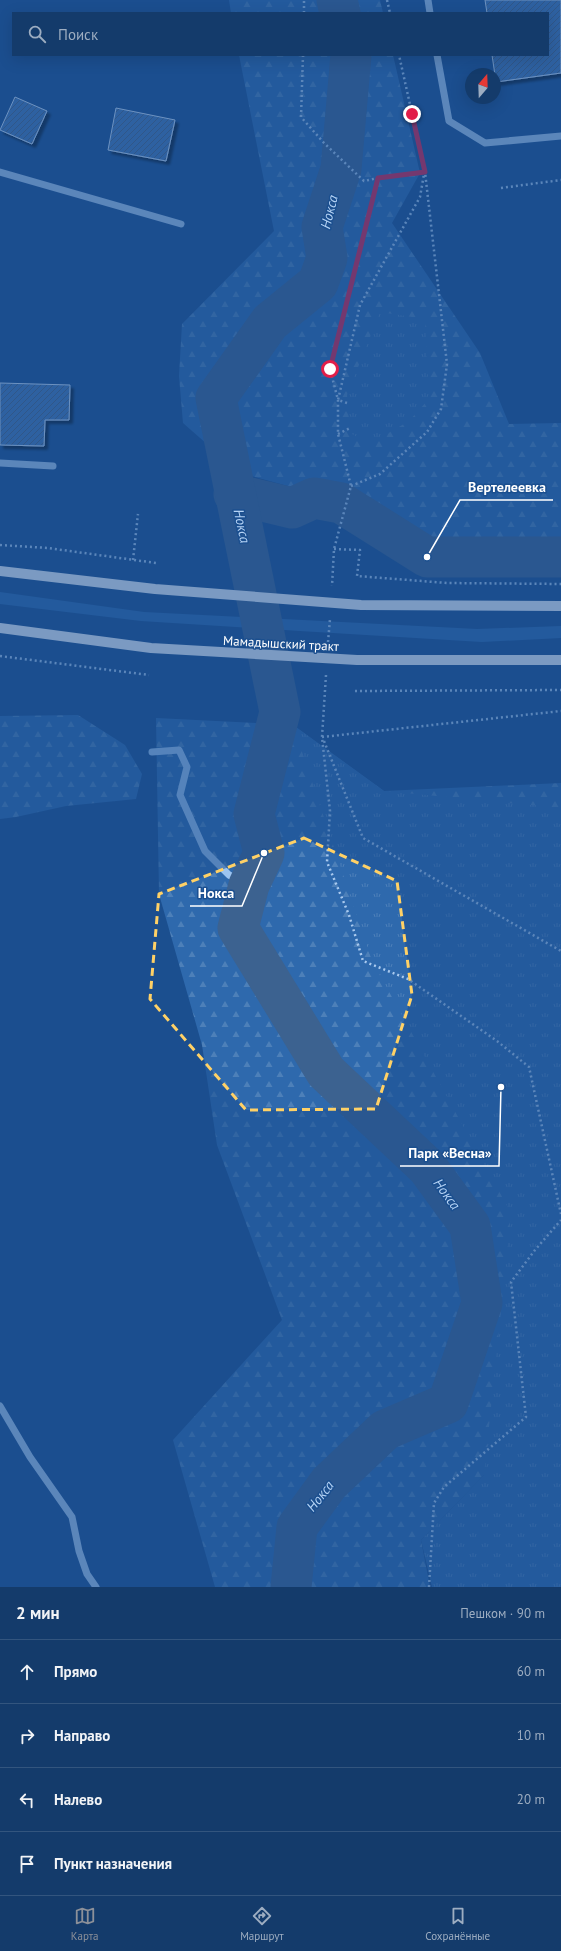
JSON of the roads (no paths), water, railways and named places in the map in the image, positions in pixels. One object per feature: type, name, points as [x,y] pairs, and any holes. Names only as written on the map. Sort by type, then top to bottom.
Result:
[{"type":"main road","points":[[0,571],[155,589],[361,606],[561,606]]},
{"type":"main road","name":"Мамадышский тракт","points":[[0,628],[151,648],[357,660],[561,660]]},
{"type":"lane","points":[[428,0],[430,12]]},
{"type":"lane","points":[[437,56],[449,121],[485,143],[561,136]]},
{"type":"lane","points":[[0,172],[181,224]]},
{"type":"lane","points":[[0,463],[53,466]]},
{"type":"lane","points":[[0,1406],[30,1457],[72,1517],[79,1551],[87,1574],[96,1587]]},
{"type":"waterway","name":"Нокса","points":[[337,0],[340,12]]},
{"type":"waterway","name":"Нокса","points":[[291,1587],[297,1527],[329,1483],[385,1430],[448,1403],[482,1303],[470,1226],[427,1167],[326,1072],[238,928],[249,885],[264,853],[254,814],[280,712],[216,398],[270,322],[318,283],[327,258],[322,227],[341,169],[351,56]]},
{"type":"waterway","points":[[234,494],[292,508],[314,498],[341,503],[427,557],[561,557]]},
{"type":"waterway","points":[[152,752],[179,750],[187,767],[180,795],[205,851],[229,875],[249,885]]},
{"type":"place","name":"Вертелеевка","points":[[427,557]]},
{"type":"place","name":"Нокса","points":[[264,853]]},
{"type":"place","name":"Парк «Весна»","points":[[501,1087]]}]
